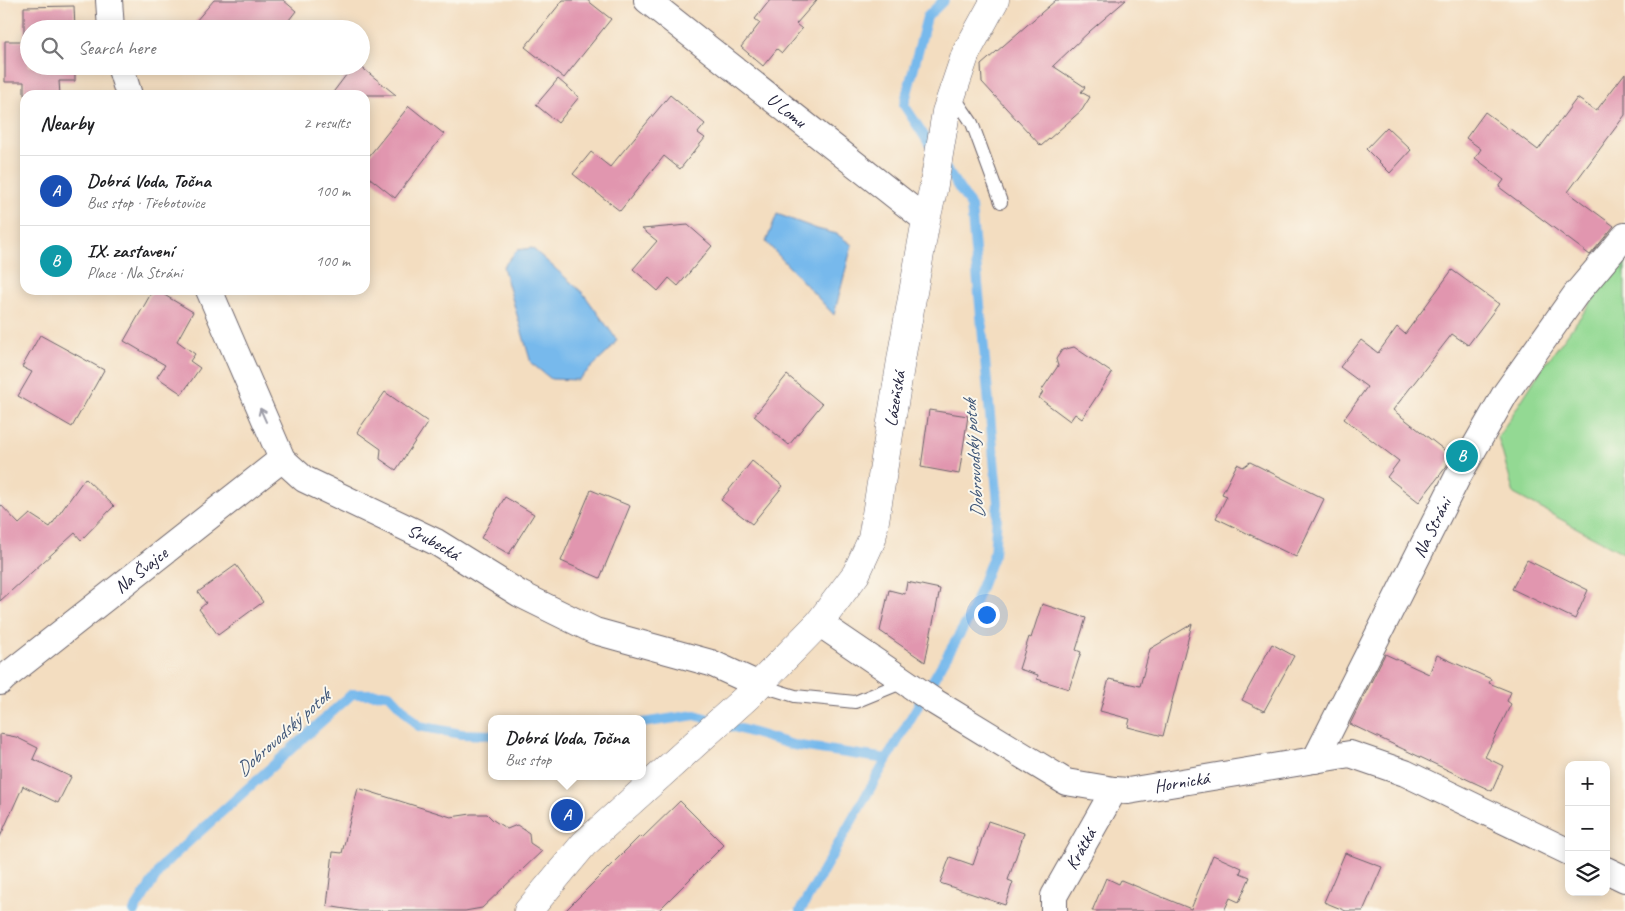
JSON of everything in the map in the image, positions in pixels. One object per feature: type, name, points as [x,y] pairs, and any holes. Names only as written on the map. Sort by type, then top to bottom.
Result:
[{"type":"street","points":[[109,0],[110,20]]},
{"type":"street","name":"U Lomu","points":[[647,0],[926,220]]},
{"type":"street","name":"Lázeňská","points":[[528,911],[584,844],[754,691],[819,623],[856,574],[872,539],[903,348],[949,102],[966,53],[995,0]]},
{"type":"street","points":[[123,75],[127,90]]},
{"type":"street","name":"Na Stráni","points":[[1315,760],[1457,478],[1505,394],[1576,294],[1625,236]]},
{"type":"street","name":"Srubecká","points":[[210,295],[282,460],[304,479],[436,542],[520,594],[595,632],[711,663],[754,691]]},
{"type":"street","name":"Na Švajce","points":[[0,682],[282,460]]},
{"type":"street","name":"Hornická","points":[[819,623],[935,702],[1066,782],[1128,791],[1350,754],[1405,773],[1567,851]]},
{"type":"street","name":"Krátká","points":[[1054,911],[1054,896],[1114,790]]},
{"type":"street","points":[[1610,872],[1625,879]]},
{"type":"lane","points":[[949,102],[972,123],[1001,202]]},
{"type":"lane","points":[[754,691],[855,702],[904,682]]},
{"type":"green space","points":[[1625,257],[1625,554],[1514,494],[1498,437],[1543,367]]},
{"type":"water","points":[[777,214],[817,229],[837,234],[852,245],[834,315],[766,242]]},
{"type":"water","points":[[532,248],[583,293],[617,340],[609,351],[578,380],[551,379],[531,363],[503,267],[517,250]]},
{"type":"building","points":[[214,0],[283,0],[296,11],[289,20],[197,20]]},
{"type":"building","points":[[563,0],[587,0],[611,19],[564,78],[525,47]]},
{"type":"building","points":[[770,0],[817,0],[796,24],[802,29],[782,53],[777,49],[763,66],[741,47],[760,23],[755,19]]},
{"type":"building","points":[[1056,0],[1126,0],[1053,66],[1085,87],[1081,92],[1090,97],[1082,110],[1041,146],[982,82],[981,65]]},
{"type":"building","points":[[74,6],[75,20],[24,20],[24,7]]},
{"type":"building","points":[[5,41],[20,41],[20,75],[75,75],[75,81],[59,81],[60,90],[24,90],[24,82],[5,82]]},
{"type":"building","points":[[1625,73],[1625,115],[1568,192],[1614,226],[1590,255],[1499,187],[1504,180],[1475,158],[1481,149],[1466,138],[1485,112],[1538,150],[1577,98],[1596,111]]},
{"type":"building","points":[[370,74],[396,95],[370,95],[370,90],[335,90],[346,75]]},
{"type":"building","points":[[558,79],[579,97],[558,123],[536,105]]},
{"type":"building","points":[[670,95],[705,124],[698,133],[705,138],[680,169],[664,156],[620,211],[573,174],[591,152],[610,167]]},
{"type":"building","points":[[409,106],[444,134],[395,198],[370,178],[370,155]]},
{"type":"building","points":[[1387,127],[1411,150],[1390,173],[1366,149]]},
{"type":"building","points":[[688,225],[712,246],[678,286],[669,278],[658,291],[633,269],[657,241],[642,229]]},
{"type":"building","points":[[1452,270],[1499,304],[1468,345],[1452,334],[1393,410],[1452,456],[1446,467],[1419,502],[1387,477],[1399,461],[1344,419],[1367,387],[1340,367],[1361,340],[1378,353],[1397,327],[1405,334]]},
{"type":"building","points":[[150,295],[164,295],[193,312],[177,341],[195,354],[190,361],[200,368],[182,394],[157,377],[165,365],[124,341]]},
{"type":"building","points":[[40,335],[104,370],[72,427],[18,396],[32,372],[22,367]]},
{"type":"building","points":[[1074,347],[1112,373],[1082,419],[1075,414],[1070,421],[1039,398],[1043,392],[1041,391],[1058,366],[1056,359],[1062,350]]},
{"type":"building","points":[[787,375],[822,404],[789,445],[754,416]]},
{"type":"building","points":[[385,392],[428,422],[396,470],[380,459],[381,449],[357,432]]},
{"type":"building","points":[[929,410],[968,416],[959,474],[921,467]]},
{"type":"building","points":[[752,461],[783,486],[752,524],[721,500]]},
{"type":"building","points":[[1250,462],[1324,499],[1296,557],[1216,518],[1227,496],[1222,494],[1237,464],[1243,467]]},
{"type":"building","points":[[85,478],[114,506],[81,540],[75,533],[0,601],[0,504],[19,524],[30,514],[50,527]]},
{"type":"building","points":[[591,490],[630,506],[600,578],[561,561]]},
{"type":"building","points":[[505,497],[534,514],[509,554],[481,538]]},
{"type":"building","points":[[1527,560],[1588,590],[1575,619],[1512,589]]},
{"type":"building","points":[[236,565],[263,602],[218,635],[199,609],[206,603],[198,592]]},
{"type":"building","points":[[907,582],[940,589],[925,662],[880,631],[889,590],[905,594]]},
{"type":"building","points":[[1042,604],[1086,618],[1076,650],[1081,652],[1069,689],[1037,679],[1038,675],[1019,669]]},
{"type":"building","points":[[1192,624],[1163,736],[1128,727],[1130,719],[1100,711],[1109,679],[1140,686],[1150,649]]},
{"type":"building","points":[[1272,644],[1294,656],[1264,711],[1242,700]]},
{"type":"building","points":[[1385,654],[1429,674],[1437,655],[1491,679],[1489,683],[1511,692],[1507,701],[1511,704],[1485,757],[1503,766],[1492,791],[1350,724]]},
{"type":"building","points":[[0,734],[16,737],[38,748],[33,759],[71,777],[58,803],[23,786],[0,837]]},
{"type":"building","points":[[358,788],[451,817],[487,814],[507,829],[517,825],[529,833],[530,843],[542,851],[482,908],[465,911],[358,911],[327,906],[333,852],[342,853]]},
{"type":"building","points":[[680,801],[724,845],[658,911],[565,911],[640,836],[642,838]]},
{"type":"building","points":[[988,821],[1024,833],[1008,880],[1013,882],[1005,905],[940,883],[950,857],[973,865]]},
{"type":"building","points":[[1345,853],[1382,867],[1363,911],[1346,911],[1324,902]]},
{"type":"building","points":[[1213,855],[1242,868],[1240,873],[1250,877],[1239,902],[1230,898],[1224,911],[1092,911],[1106,878],[1119,884],[1121,880],[1191,909]]},
{"type":"waterway","name":"Dobrovodský potok","points":[[934,151],[904,105],[927,17],[944,0]]},
{"type":"waterway","name":"Dobrovodský potok","points":[[646,722],[695,715],[793,745],[887,759],[969,618],[994,554],[998,503],[971,206],[942,163]]},
{"type":"waterway","name":"Dobrovodský potok","points":[[134,911],[164,864],[352,694],[389,694],[419,726],[461,734],[488,735]]},
{"type":"waterway","points":[[800,911],[887,759]]},
{"type":"place","name":"IX. zastavení","points":[[1462,456]]},
{"type":"place","name":"Dobrá Voda, Točna","points":[[567,815]]}]
